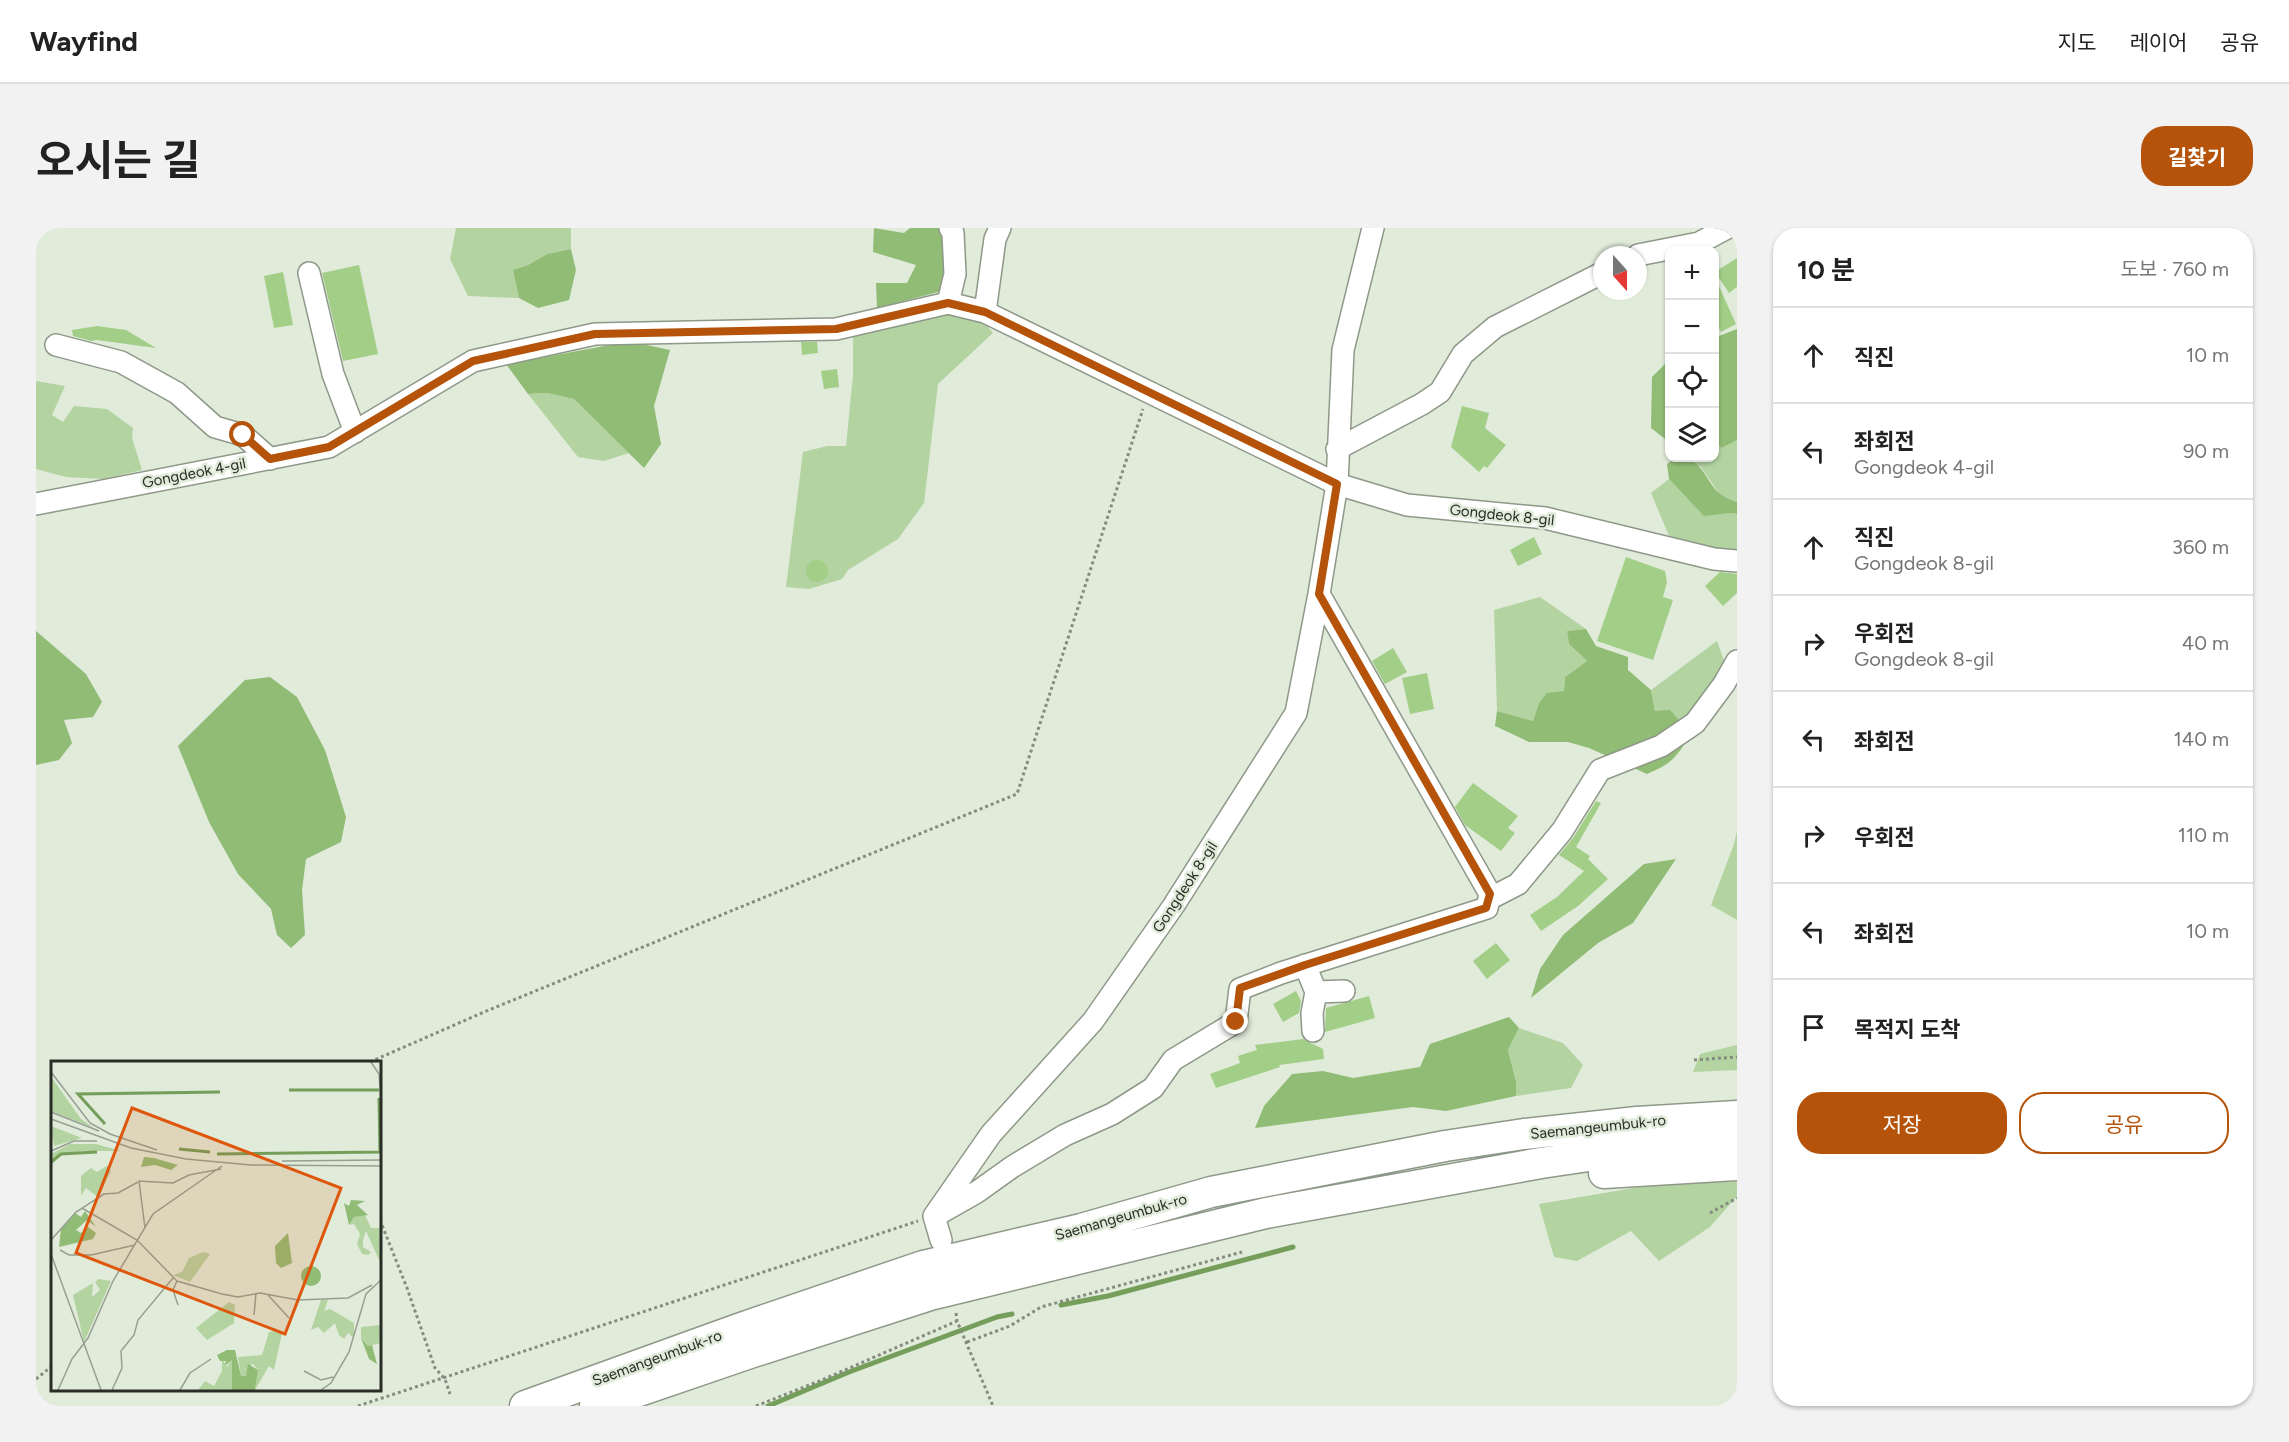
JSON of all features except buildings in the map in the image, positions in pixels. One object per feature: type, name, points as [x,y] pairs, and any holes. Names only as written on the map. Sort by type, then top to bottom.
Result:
[{"type":"highway","points":[[1637,1122],[1718,1101],[1737,1099]]},
{"type":"highway","name":"Saemangeumbuk-ro","points":[[596,1399],[923,1266],[1081,1229],[1210,1192],[1445,1146],[1524,1134],[1637,1122],[1737,1116]]},
{"type":"highway","name":"Saemangeumbuk-ro","points":[[525,1406],[596,1399],[750,1353],[930,1295],[1266,1213],[1541,1162],[1737,1140]]},
{"type":"highway","points":[[1442,1182],[1737,1165]]},
{"type":"highway","points":[[507,1406],[596,1399]]},
{"type":"street","points":[[948,303],[955,274],[953,233],[950,228]]},
{"type":"street","points":[[985,312],[995,239],[1000,228]]},
{"type":"street","name":"Gongdeok 8-gil","points":[[934,1216],[991,1134],[1100,1012],[1174,905],[1296,713],[1337,484],[1343,350],[1372,228]]},
{"type":"street","points":[[1647,253],[1699,243],[1727,228]]},
{"type":"street","points":[[309,273],[333,374],[355,432]]},
{"type":"street","points":[[1337,449],[1440,392],[1463,354],[1495,327],[1593,278]]},
{"type":"street","name":"Gongdeok 8-gil","points":[[473,361],[595,334],[836,329],[948,303],[985,312],[1337,484],[1407,505],[1545,518],[1714,559],[1737,561]]},
{"type":"street","points":[[56,345],[121,362],[177,393],[215,428],[243,435],[270,459]]},
{"type":"street","name":"Gongdeok 4-gil","points":[[36,504],[329,447],[473,361]]},
{"type":"street","points":[[941,1240],[934,1216],[977,1192],[1012,1167],[1065,1135],[1112,1114],[1153,1088],[1173,1060],[1236,1022],[1240,988],[1486,908],[1490,894],[1319,594]]},
{"type":"street","points":[[1489,899],[1518,884],[1562,831],[1600,770],[1661,746],[1695,723],[1724,684],[1737,661]]},
{"type":"street","points":[[1305,965],[1316,993],[1312,1013],[1313,1031]]},
{"type":"street","points":[[1316,993],[1344,991]]},
{"type":"path","points":[[372,1061],[484,1012],[1017,794],[1149,392]]},
{"type":"path","points":[[1694,1060],[1737,1056]]},
{"type":"path","points":[[1710,1213],[1737,1198]]},
{"type":"path","points":[[358,1406],[934,1216]]},
{"type":"path","points":[[381,1223],[435,1368],[445,1379],[450,1394]]},
{"type":"path","points":[[967,1342],[1010,1326],[1041,1307],[1242,1252]]},
{"type":"path","points":[[955,1309],[957,1323],[993,1406]]},
{"type":"path","points":[[756,1406],[957,1323]]},
{"type":"path","points":[[36,1379],[51,1367]]},
{"type":"green space","points":[[456,228],[571,228],[571,249],[547,254],[528,265],[513,270],[519,298],[468,296],[450,259]]},
{"type":"green space","points":[[874,228],[904,233],[910,228],[940,228],[947,259],[942,291],[877,308],[876,283],[907,283],[916,265],[873,252]]},
{"type":"green space","points":[[571,249],[576,270],[569,300],[538,308],[519,298],[513,270],[528,265],[547,254]]},
{"type":"green space","points":[[945,313],[979,316],[993,333],[938,384],[924,503],[898,539],[848,570],[842,579],[809,589],[786,587],[803,452],[827,446],[846,446],[853,375],[853,332]]},
{"type":"green space","points":[[1737,329],[1737,440],[1722,448],[1719,446],[1719,336]]},
{"type":"green space","points":[[610,345],[647,345],[670,350],[654,406],[661,444],[644,468],[574,399],[547,393],[528,394],[506,364]]},
{"type":"green space","points":[[1665,364],[1665,439],[1651,428],[1652,377]]},
{"type":"green space","points":[[36,381],[65,386],[52,415],[63,422],[74,406],[107,409],[133,428],[132,438],[142,470],[104,479],[66,477],[36,469]]},
{"type":"green space","points":[[547,393],[574,399],[629,453],[604,461],[578,457],[528,394]]},
{"type":"green space","points":[[1737,440],[1737,502],[1720,495],[1701,467],[1692,462],[1719,462],[1719,446],[1722,448]]},
{"type":"green space","points":[[1694,462],[1698,465],[1719,493],[1737,502],[1737,514],[1704,516],[1669,479],[1667,464]]},
{"type":"green space","points":[[1669,479],[1704,515],[1737,514],[1737,554],[1701,548],[1669,536],[1651,493]]},
{"type":"green space","points":[[1540,597],[1586,629],[1567,631],[1569,644],[1587,661],[1565,677],[1564,691],[1539,703],[1533,721],[1497,711],[1494,610]]},
{"type":"green space","points":[[1586,629],[1596,646],[1628,657],[1628,670],[1651,690],[1655,711],[1670,710],[1678,719],[1688,739],[1671,761],[1647,774],[1589,748],[1568,742],[1529,742],[1495,726],[1497,711],[1533,721],[1539,703],[1547,693],[1564,691],[1565,677],[1587,661],[1569,644],[1567,631]]},
{"type":"green space","points":[[36,631],[86,674],[102,702],[93,717],[64,720],[72,743],[59,760],[36,765]]},
{"type":"green space","points":[[1717,641],[1727,669],[1681,726],[1655,711],[1651,690]]},
{"type":"green space","points":[[270,677],[297,697],[325,750],[346,817],[341,842],[306,859],[302,890],[305,935],[291,948],[277,935],[271,909],[238,874],[209,822],[178,746],[245,680]]},
{"type":"green space","points":[[1737,831],[1737,920],[1711,905]]},
{"type":"green space","points":[[1676,859],[1633,923],[1598,943],[1531,998],[1540,969],[1563,935],[1644,864]]},
{"type":"green space","points":[[1509,1017],[1519,1028],[1508,1050],[1516,1081],[1516,1096],[1446,1111],[1413,1107],[1255,1128],[1264,1106],[1292,1074],[1323,1071],[1353,1078],[1420,1067],[1430,1044]]},
{"type":"green space","points":[[1519,1028],[1563,1043],[1583,1065],[1571,1088],[1516,1096],[1516,1080],[1508,1050]]},
{"type":"green space","points":[[1737,1045],[1737,1070],[1693,1072],[1700,1054]]},
{"type":"green space","points":[[1737,1182],[1737,1196],[1710,1227],[1659,1261],[1631,1231],[1577,1261],[1554,1257],[1539,1204],[1663,1183]]},
{"type":"waterway","points":[[1061,1305],[1108,1296],[1293,1247]]},
{"type":"waterway","points":[[768,1406],[849,1372],[997,1317],[1012,1314]]},
{"type":"route","points":[[243,435],[270,459],[329,447],[473,361],[595,334],[836,329],[948,303],[985,312],[1337,484],[1319,594],[1490,894],[1486,908],[1240,988],[1236,1022]]}]
